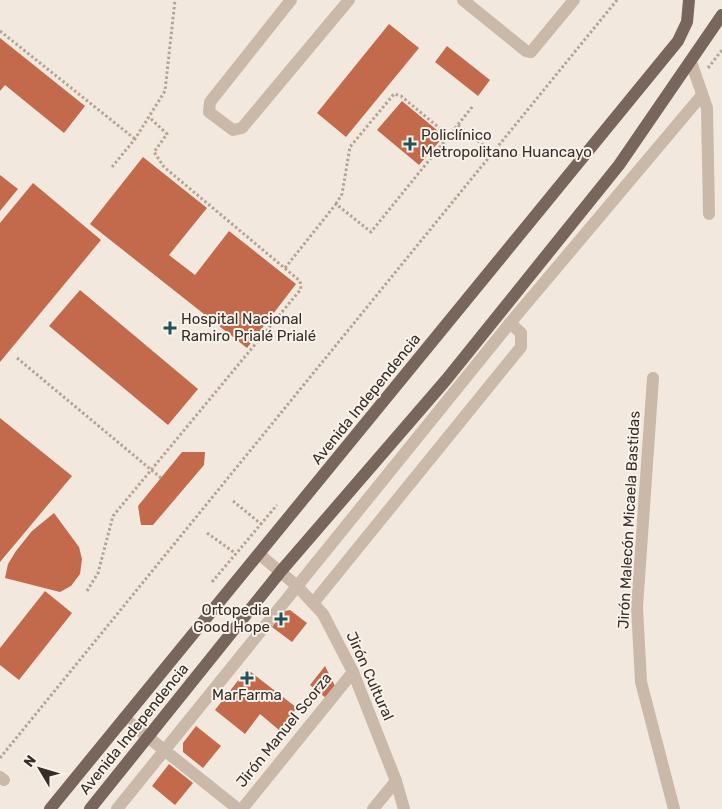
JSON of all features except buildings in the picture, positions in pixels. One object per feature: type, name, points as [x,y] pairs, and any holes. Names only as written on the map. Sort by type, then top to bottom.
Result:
[{"type":"main road","name":"Avenida Independencia","points":[[50,809],[678,41],[687,22],[689,0]]},
{"type":"main road","name":"Avenida Independencia","points":[[90,809],[281,571],[446,380],[618,165],[722,15]]},
{"type":"street","points":[[291,0],[210,102],[209,112],[233,130],[242,128],[349,0]]},
{"type":"street","points":[[464,0],[526,51],[531,52],[574,0]]},
{"type":"street","points":[[691,62],[707,108],[709,214]]},
{"type":"street","points":[[117,809],[510,323],[702,95]]},
{"type":"street","points":[[314,602],[521,347],[521,332],[510,323]]},
{"type":"street","name":"Jirón Malecón Micaela Bastidas","points":[[653,378],[638,607],[641,682],[674,809]]},
{"type":"street","name":"Jirón Cultural","points":[[259,554],[281,571],[314,602],[340,645],[353,672],[396,781],[404,809]]},
{"type":"street","name":"Jirón Manuel Scorza","points":[[240,809],[353,672]]},
{"type":"street","points":[[124,718],[240,809]]},
{"type":"street","points":[[374,809],[396,781]]},
{"type":"path","points":[[112,167],[135,139],[165,91],[175,0]]},
{"type":"path","points":[[0,758],[190,521],[493,154],[617,0]]},
{"type":"path","points":[[0,30],[135,139]]},
{"type":"path","points":[[285,268],[336,204],[342,194],[350,147],[394,94],[401,96],[449,136]]},
{"type":"path","points":[[336,204],[371,232],[473,106]]},
{"type":"path","points":[[88,591],[98,573],[113,516],[301,289],[300,281],[164,167],[154,152],[167,134],[149,117]]},
{"type":"path","points":[[458,125],[493,154]]},
{"type":"path","points":[[17,358],[161,478]]},
{"type":"path","points":[[233,502],[260,524]]},
{"type":"path","points":[[212,582],[277,505]]},
{"type":"path","points":[[207,533],[235,553]]},
{"type":"place","name":"Policlínico Metropolitano Huancayo","points":[[410,144]]},
{"type":"place","name":"Hospital Nacional Ramiro Prialé Prialé","points":[[170,328]]},
{"type":"place","name":"Ortopedia Good Hope","points":[[281,619]]},
{"type":"place","name":"MarFarma","points":[[247,678]]}]
